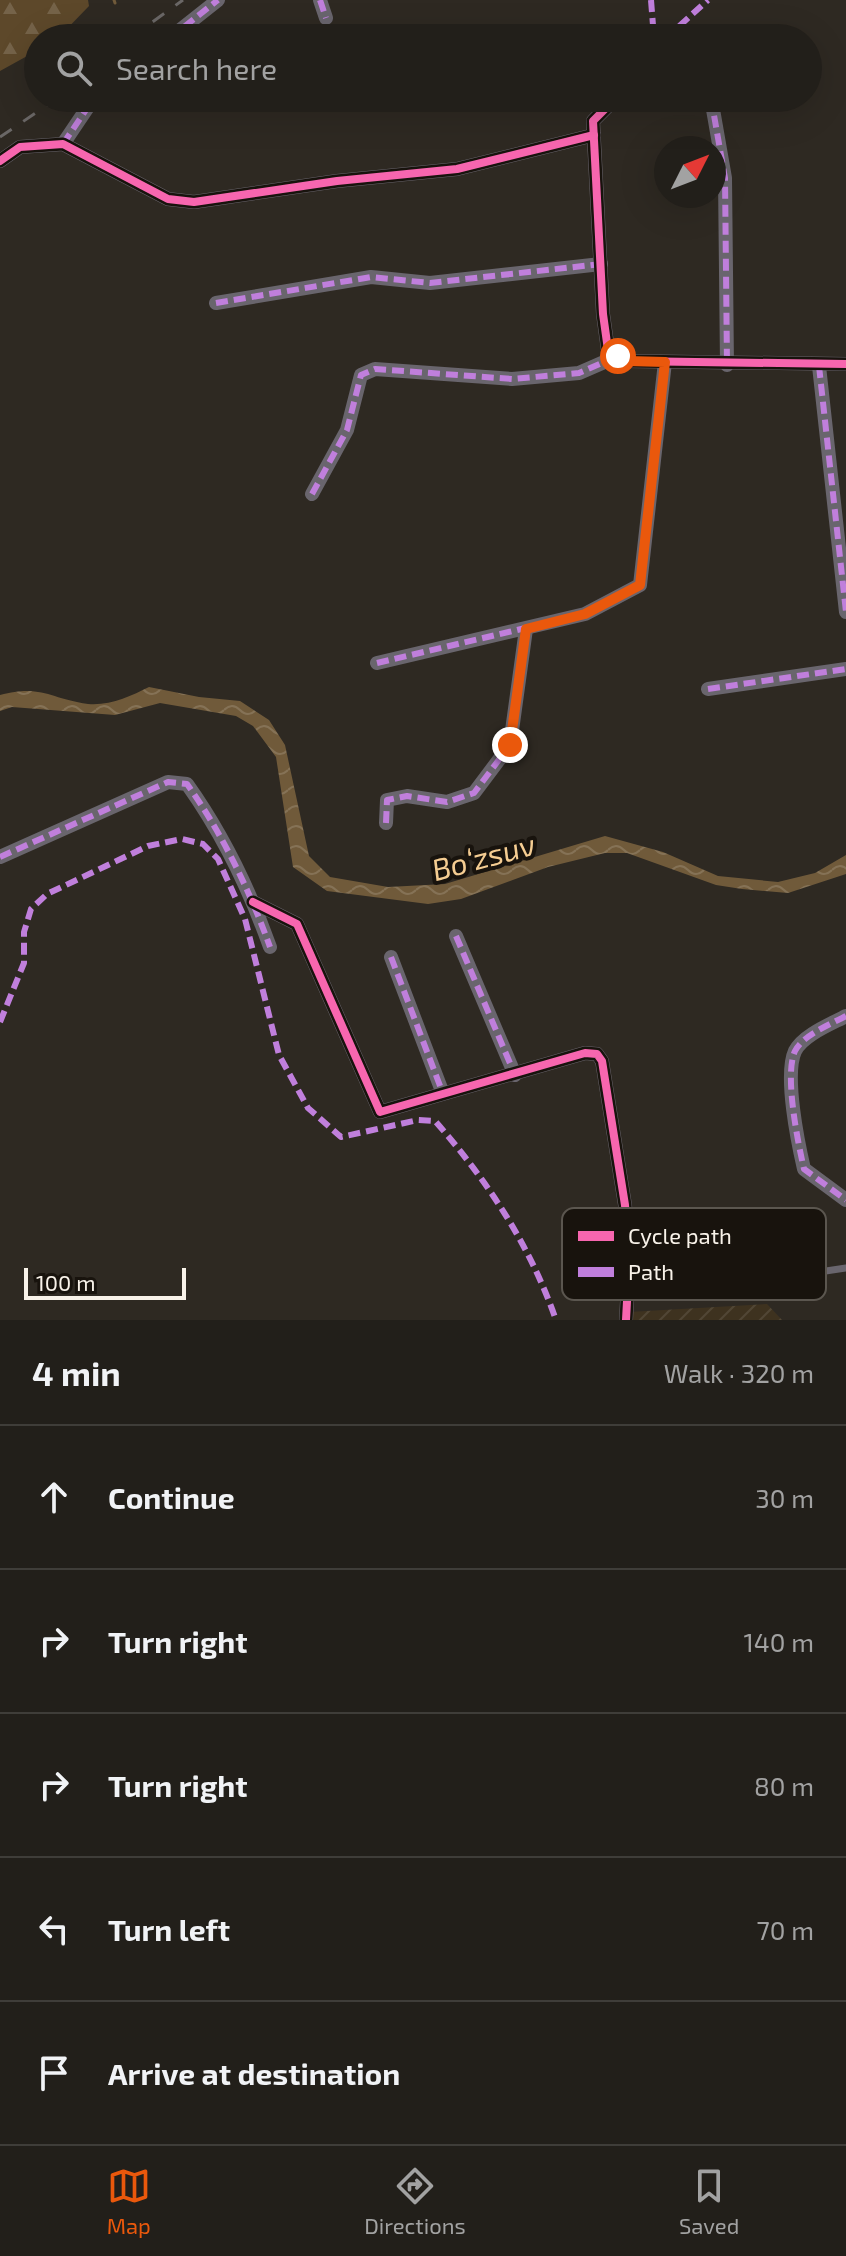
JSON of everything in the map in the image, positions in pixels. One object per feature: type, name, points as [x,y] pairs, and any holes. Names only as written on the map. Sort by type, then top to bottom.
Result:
[{"type":"street","points":[[188,24],[218,0]]},
{"type":"street","points":[[320,0],[326,18]]},
{"type":"street","points":[[63,144],[85,112]]},
{"type":"street","points":[[602,112],[593,121],[608,350],[627,361],[727,365],[846,364]]},
{"type":"street","points":[[713,112],[725,178],[727,365]]},
{"type":"street","points":[[0,161],[20,147],[63,144],[168,199],[194,202],[337,181],[457,169],[594,135]]},
{"type":"street","points":[[216,303],[371,277],[430,283],[601,264]]},
{"type":"street","points":[[312,494],[347,430],[361,375],[375,369],[512,379],[579,373],[618,356]]},
{"type":"street","points":[[377,663],[585,614],[640,585],[665,362]]},
{"type":"street","points":[[819,366],[846,612]]},
{"type":"street","points":[[386,823],[387,800],[407,796],[447,802],[474,793],[510,745],[526,629]]},
{"type":"street","points":[[708,689],[846,669]]},
{"type":"street","points":[[0,857],[168,782],[187,784],[206,810],[253,902],[270,947]]},
{"type":"street","points":[[253,902],[297,924],[375,1108],[380,1112],[442,1091],[515,1075],[585,1053],[597,1054],[602,1061],[625,1208]]},
{"type":"street","points":[[456,936],[515,1075]]},
{"type":"street","points":[[391,957],[442,1091]]},
{"type":"street","points":[[846,1016],[800,1044],[793,1058],[793,1084],[804,1169],[846,1200]]},
{"type":"street","points":[[626,1320],[627,1300]]},
{"type":"lane","points":[[826,1271],[846,1268]]},
{"type":"shaded area","points":[[767,1304],[782,1320],[630,1320],[629,1312]]},
{"type":"green space","points":[[0,0],[88,0],[89,6],[72,24],[24,24],[24,58],[0,71]]},
{"type":"water","points":[[149,687],[240,701],[269,720],[285,745],[309,856],[330,877],[388,887],[445,884],[605,836],[663,852],[718,876],[778,882],[815,873],[846,855],[846,874],[788,893],[742,889],[716,885],[627,853],[605,853],[548,867],[461,899],[428,904],[327,891],[293,867],[276,757],[253,726],[236,716],[160,703],[115,715],[12,707],[0,711],[0,695],[14,692],[36,692],[96,704],[120,700]]},
{"type":"railway","points":[[150,24],[183,0]]},
{"type":"railway","points":[[0,137],[37,112]]},
{"type":"marked path","points":[[188,24],[218,0]]},
{"type":"marked path","points":[[320,0],[326,18]]},
{"type":"marked path","points":[[651,0],[653,24]]},
{"type":"marked path","points":[[681,24],[708,0]]},
{"type":"marked path","points":[[63,144],[85,112]]},
{"type":"marked path","points":[[713,112],[725,178],[727,365]]},
{"type":"marked path","points":[[216,303],[371,277],[430,283],[601,264]]},
{"type":"marked path","points":[[312,494],[347,430],[361,375],[375,369],[512,379],[579,373],[618,356]]},
{"type":"marked path","points":[[377,663],[585,614],[640,585],[665,362]]},
{"type":"marked path","points":[[819,366],[846,612]]},
{"type":"marked path","points":[[386,823],[387,800],[407,796],[447,802],[474,793],[510,745],[526,629]]},
{"type":"marked path","points":[[708,689],[846,669]]},
{"type":"marked path","points":[[0,857],[168,782],[187,784],[234,863],[270,947]]},
{"type":"marked path","points":[[0,1022],[24,963],[24,932],[31,909],[47,894],[148,846],[182,839],[203,844],[218,859],[245,919],[279,1055],[308,1108],[341,1137],[418,1120],[435,1121],[472,1166],[505,1214],[533,1266],[556,1320]]},
{"type":"marked path","points":[[456,936],[515,1075]]},
{"type":"marked path","points":[[391,957],[442,1091]]},
{"type":"marked path","points":[[846,1016],[818,1030],[799,1045],[792,1062],[791,1076],[793,1109],[804,1169],[846,1200]]},
{"type":"cycle path","points":[[602,112],[593,121],[603,314],[608,350],[627,361],[846,364]]},
{"type":"cycle path","points":[[0,161],[20,147],[63,144],[168,199],[194,202],[337,181],[457,169],[594,135]]},
{"type":"cycle path","points":[[253,902],[297,924],[380,1112],[585,1053],[597,1054],[602,1061],[625,1208]]},
{"type":"cycle path","points":[[626,1320],[627,1300]]},
{"type":"route","points":[[510,745],[526,629],[585,614],[640,585],[665,362],[627,361],[618,356]]},
{"type":"water label","name":"Boʻzsuv","points":[[483,856]]}]
